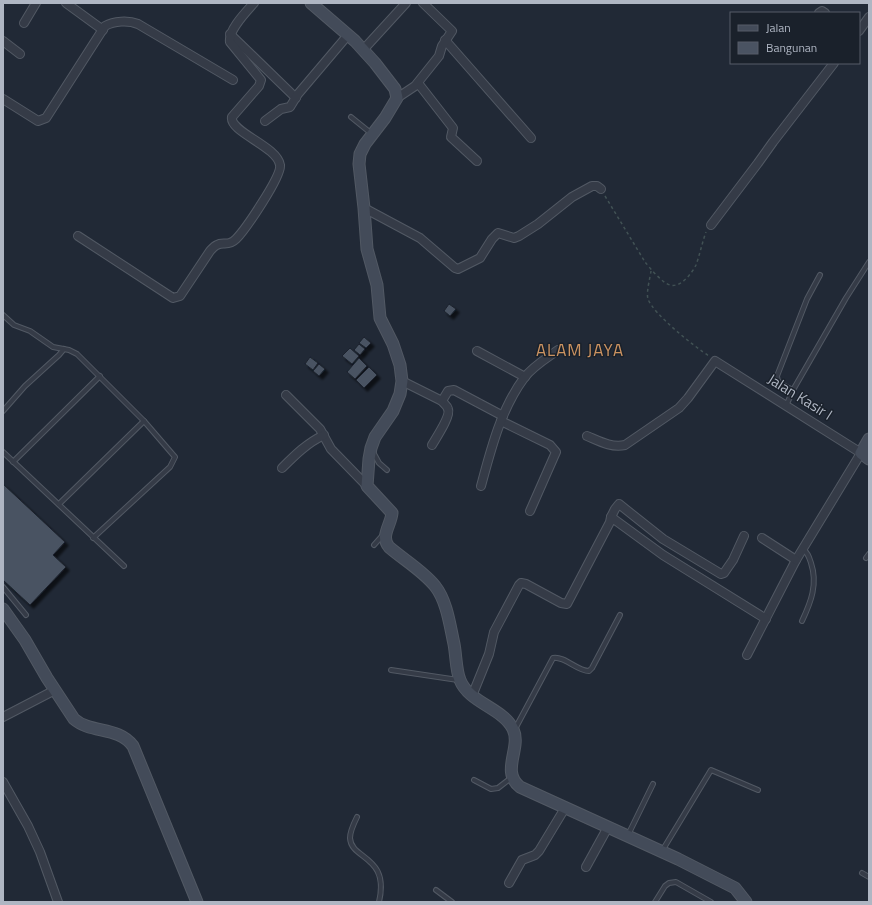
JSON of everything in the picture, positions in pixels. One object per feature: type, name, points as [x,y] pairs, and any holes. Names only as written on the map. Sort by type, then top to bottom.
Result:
[{"type":"street","points":[[24,23],[36,3]]},
{"type":"street","points":[[66,3],[102,30]]},
{"type":"street","points":[[78,236],[173,298],[180,296],[206,256],[215,246],[218,244],[229,244],[242,232],[270,192],[280,171],[280,164],[275,154],[233,124],[232,121],[232,117],[259,86],[261,80],[230,42],[230,34],[254,3]]},
{"type":"street","points":[[311,3],[363,50],[395,88],[397,98]]},
{"type":"street","points":[[363,50],[406,3]]},
{"type":"street","points":[[367,486],[371,448],[375,438],[393,411],[400,394],[402,381],[400,365],[393,344],[380,318],[377,285],[367,248],[359,164],[360,154],[365,144],[385,118],[397,98],[409,91],[418,83],[439,56],[445,40],[451,34],[451,29],[423,3]]},
{"type":"street","points":[[860,30],[869,17]]},
{"type":"street","points":[[3,100],[38,121],[46,118],[102,30],[105,26],[111,23],[133,22],[233,80]]},
{"type":"street","points":[[230,34],[296,98]]},
{"type":"street","points":[[265,121],[281,109],[290,107],[348,35]]},
{"type":"street","points":[[445,40],[532,138]]},
{"type":"street","points":[[3,41],[20,54]]},
{"type":"street","points":[[710,225],[833,64]]},
{"type":"street","points":[[418,83],[453,128],[451,136],[477,161]]},
{"type":"street","points":[[364,208],[415,234],[458,269],[480,258],[492,239],[498,233],[514,238],[538,224],[572,197],[592,186],[597,186],[601,189]]},
{"type":"street","points":[[481,486],[502,419],[512,398],[525,377],[535,367],[558,350]]},
{"type":"street","points":[[477,351],[525,377]]},
{"type":"street","points":[[587,436],[612,446],[625,445],[679,408],[716,361]]},
{"type":"street","name":"Jalan Kasir I","points":[[716,361],[865,456]]},
{"type":"street","points":[[402,381],[442,401],[447,406],[449,411],[448,416],[432,445]]},
{"type":"street","points":[[442,401],[448,391],[454,390],[502,419],[550,445],[556,452],[530,510]]},
{"type":"street","points":[[286,395],[324,435],[331,449],[379,500],[391,510],[392,517],[386,531],[385,541],[388,548],[428,578],[441,595],[454,645],[460,680],[472,696],[503,718],[510,724],[514,731],[515,738],[511,772],[514,782],[565,808],[662,851],[734,888],[746,902]]},
{"type":"street","points":[[282,468],[307,444],[324,435]]},
{"type":"street","points":[[747,655],[796,560],[852,464],[865,456],[869,439]]},
{"type":"street","points":[[472,696],[489,654],[494,632],[519,585],[521,583],[526,584],[561,603],[567,604],[610,522],[615,509],[619,504],[663,540],[721,574],[724,573],[733,560],[744,536]]},
{"type":"street","points":[[611,518],[663,555],[766,619]]},
{"type":"street","points":[[762,538],[796,560]]},
{"type":"street","points":[[3,609],[25,640],[70,714],[78,723],[89,728],[113,732],[125,738],[133,746],[197,902]]},
{"type":"street","points":[[3,718],[55,690]]},
{"type":"street","points":[[3,782],[28,826],[40,852],[58,902]]},
{"type":"street","points":[[509,883],[522,860],[535,855],[539,851],[565,808]]},
{"type":"street","points":[[586,868],[608,827]]},
{"type":"lane","points":[[351,116],[372,134]]},
{"type":"lane","points":[[786,406],[793,390],[846,298],[869,262]]},
{"type":"lane","points":[[793,390],[780,383],[777,380],[777,376],[807,299],[820,275]]},
{"type":"lane","points":[[3,315],[14,325],[30,331],[53,347],[77,354],[144,421],[175,457],[174,463],[94,538]]},
{"type":"lane","points":[[3,411],[64,349]]},
{"type":"lane","points":[[12,462],[100,376]]},
{"type":"lane","points":[[59,504],[144,421]]},
{"type":"lane","points":[[371,448],[376,459],[387,470]]},
{"type":"lane","points":[[3,452],[124,566]]},
{"type":"lane","points":[[374,545],[386,531]]},
{"type":"lane","points":[[802,621],[810,605],[814,586],[814,571],[808,553],[803,549]]},
{"type":"lane","points":[[866,558],[869,554]]},
{"type":"lane","points":[[3,587],[26,616]]},
{"type":"lane","points":[[514,731],[552,658],[559,659],[583,670],[589,671],[620,615]]},
{"type":"lane","points":[[391,670],[460,680]]},
{"type":"lane","points":[[662,851],[712,770],[758,790]]},
{"type":"lane","points":[[474,780],[491,789],[498,788],[512,778]]},
{"type":"lane","points":[[628,836],[653,784]]},
{"type":"lane","points":[[357,817],[350,836],[350,841],[354,848],[376,866],[382,880],[379,902]]},
{"type":"lane","points":[[862,873],[869,877]]},
{"type":"lane","points":[[655,902],[668,883],[676,882],[711,902]]},
{"type":"lane","points":[[436,890],[452,902]]},
{"type":"path","points":[[601,189],[638,253],[651,270],[669,285],[676,285],[692,272],[706,232],[710,225]]},
{"type":"path","points":[[651,270],[648,298],[653,307],[672,326],[716,361]]},
{"type":"building","points":[[449,304],[456,309],[450,316],[444,311]]},
{"type":"building","points":[[364,337],[371,343],[366,348],[359,343]]},
{"type":"building","points":[[359,344],[365,349],[360,355],[354,350]]},
{"type":"building","points":[[350,348],[359,356],[352,364],[342,356]]},
{"type":"building","points":[[310,357],[318,363],[313,370],[305,364]]},
{"type":"building","points":[[359,358],[367,366],[355,379],[347,372]]},
{"type":"building","points":[[319,364],[325,369],[319,376],[313,371]]},
{"type":"building","points":[[369,367],[377,375],[364,388],[356,380]]},
{"type":"building","points":[[3,484],[65,542],[53,555],[66,567],[30,605],[3,580]]},
{"type":"district","name":"ALAM JAYA","points":[[580,350]]}]
